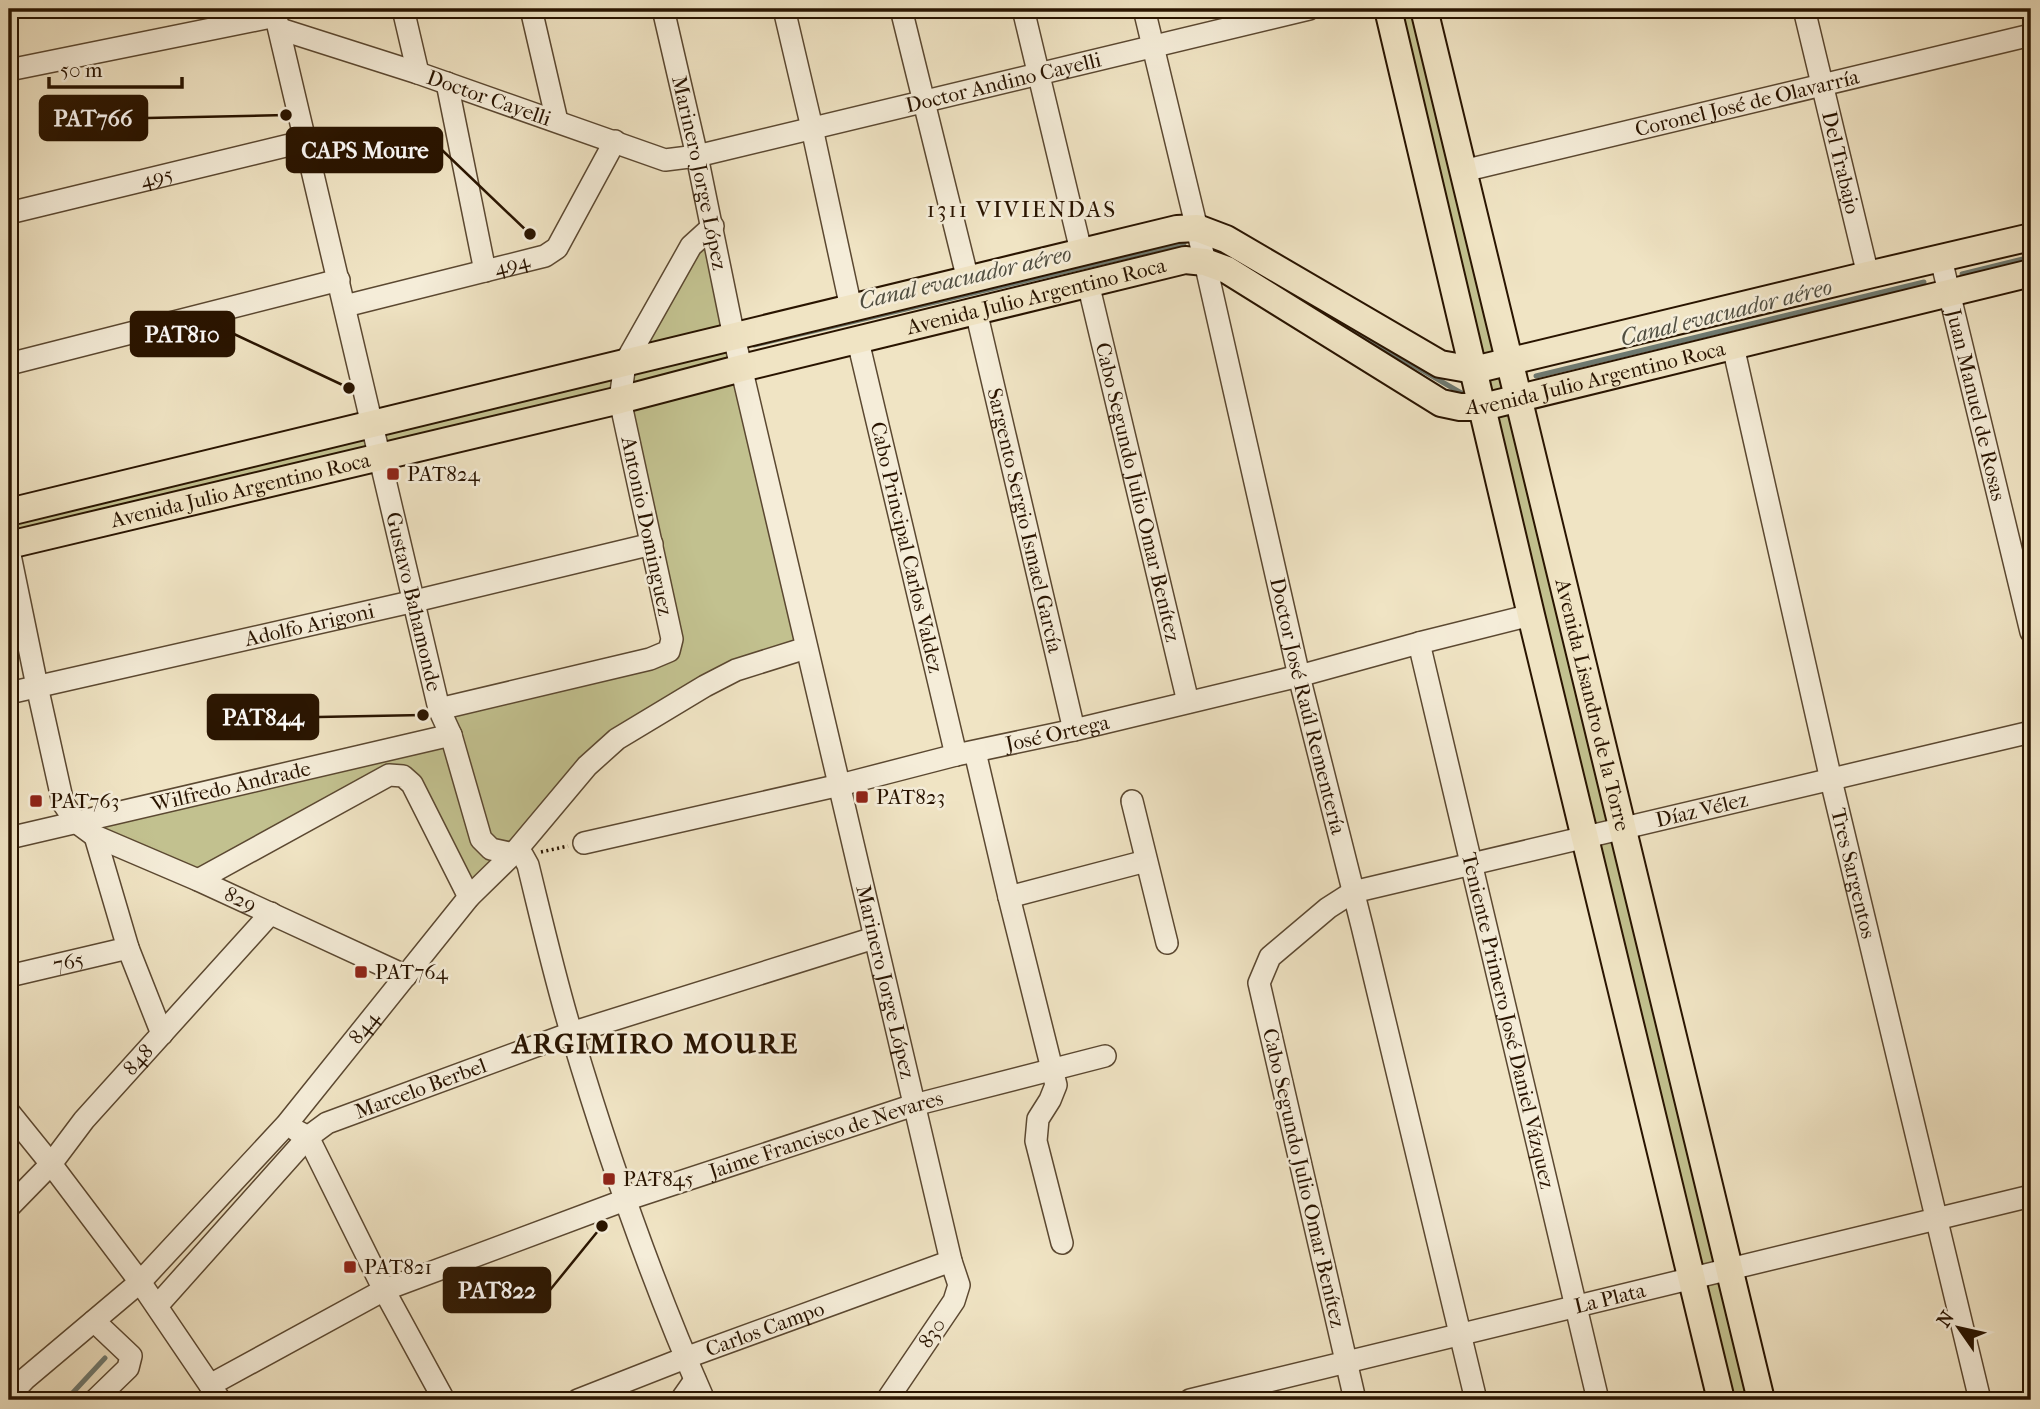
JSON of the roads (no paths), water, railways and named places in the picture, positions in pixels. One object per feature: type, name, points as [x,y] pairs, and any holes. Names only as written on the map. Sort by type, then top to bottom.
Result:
[{"type":"main road","name":"Avenida Lisandro de la Torre","points":[[1388,9],[1721,1400]]},
{"type":"main road","name":"Avenida Lisandro de la Torre","points":[[1424,9],[1761,1400]]},
{"type":"main road","name":"Avenida Julio Argentino Roca","points":[[9,512],[1177,229],[1197,228],[1226,239],[1440,363],[1474,370],[2031,237]]},
{"type":"main road","name":"Avenida Julio Argentino Roca","points":[[9,545],[620,400],[1185,260],[1205,262],[1227,270],[1441,403],[1460,407],[1483,407],[2031,274]]},
{"type":"street","points":[[403,9],[418,73]]},
{"type":"street","points":[[531,9],[557,121]]},
{"type":"street","name":"Marinero Jorge López","points":[[663,9],[698,156],[734,337],[951,1261]]},
{"type":"street","points":[[784,9],[851,308]]},
{"type":"street","points":[[901,9],[968,279]]},
{"type":"street","points":[[1023,9],[1081,251]]},
{"type":"street","name":"Doctor José Raúl Rementería","points":[[1144,9],[1205,262],[1298,676],[1476,1400]]},
{"type":"street","name":"Doctor Andino Cayelli","points":[[698,156],[1153,46],[1264,14],[1309,9]]},
{"type":"street","name":"Del Trabajo","points":[[1804,9],[1868,275]]},
{"type":"street","points":[[277,18],[373,424]]},
{"type":"street","name":"Doctor Cayelli","points":[[9,70],[277,18],[418,73],[665,160],[698,156]]},
{"type":"street","name":"Coronel José de Olavarría","points":[[1463,171],[2031,35]]},
{"type":"street","points":[[447,83],[485,271]]},
{"type":"street","name":"495","points":[[9,213],[306,141]]},
{"type":"street","name":"494","points":[[345,306],[545,256],[557,248],[615,141]]},
{"type":"street","points":[[620,400],[625,363],[691,246],[713,226]]},
{"type":"street","name":"Juan Manuel de Rosas","points":[[1941,259],[2031,632]]},
{"type":"street","points":[[9,364],[339,280]]},
{"type":"street","name":"Cabo Segundo Julio Omar Benítez","points":[[1088,283],[1188,702]]},
{"type":"street","name":"Sargento Sergio Ismael García","points":[[976,311],[1074,730]]},
{"type":"street","name":"Cabo Principal Carlos Valdez","points":[[858,341],[966,753],[1009,897],[1056,1085],[1038,1119],[1036,1141],[1062,1243]]},
{"type":"street","name":"Tres Sargentos","points":[[1733,346],[1831,780],[1980,1400]]},
{"type":"street","name":"Antonio Dominguez","points":[[439,709],[650,659],[669,651],[672,639],[620,400]]},
{"type":"street","name":"Gustavo Bahamonde","points":[[373,424],[439,709],[451,734],[481,839],[491,849],[518,854]]},
{"type":"street","name":"Adolfo Arigoni","points":[[9,693],[652,544]]},
{"type":"street","points":[[9,550],[63,803],[76,822]]},
{"type":"street","name":"José Ortega","points":[[584,843],[1074,730],[1298,676],[1531,615]]},
{"type":"street","name":"Teniente Primero José Daniel Vázquez","points":[[1419,643],[1598,1400]]},
{"type":"street","name":"844","points":[[9,1396],[25,1378],[140,1282],[286,1125],[469,897],[518,854],[587,766],[617,738],[705,686],[736,670],[806,648]]},
{"type":"street","name":"Díaz Vélez","points":[[1270,957],[1328,908],[1353,892],[2031,732]]},
{"type":"street","name":"Wilfredo Andrade","points":[[9,838],[451,734]]},
{"type":"street","points":[[198,880],[389,775],[402,776],[412,784],[469,897]]},
{"type":"street","points":[[1132,801],[1167,943]]},
{"type":"street","name":"829","points":[[76,822],[95,836],[198,880],[406,976]]},
{"type":"street","points":[[95,836],[128,948],[162,1034]]},
{"type":"street","points":[[518,854],[528,865],[572,1033],[625,1200],[685,1358],[704,1400]]},
{"type":"street","points":[[1009,897],[1146,861]]},
{"type":"street","name":"848","points":[[9,1207],[51,1164],[84,1120],[271,914]]},
{"type":"street","name":"Marcelo Berbel","points":[[157,1306],[307,1137],[327,1123],[572,1033],[874,938]]},
{"type":"street","name":"765","points":[[9,976],[128,948]]},
{"type":"street","name":"Cabo Segundo Julio Omar Benítez","points":[[1270,957],[1259,983],[1355,1400]]},
{"type":"street","name":"Jaime Francisco de Nevares","points":[[215,1393],[384,1290],[625,1200],[914,1105],[1105,1056]]},
{"type":"street","points":[[9,1112],[140,1282],[215,1393]]},
{"type":"street","points":[[286,1125],[307,1137],[384,1290],[444,1400]]},
{"type":"street","name":"La Plata","points":[[1190,1400],[1236,1395],[1346,1363],[2031,1196]]},
{"type":"street","name":"Carlos Campo","points":[[578,1400],[951,1261]]},
{"type":"street","name":"830","points":[[887,1400],[954,1301],[959,1285],[951,1261]]},
{"type":"street","points":[[94,1321],[131,1356],[128,1368],[94,1400]]},
{"type":"street","points":[[681,1400],[695,1380]]},
{"type":"waterway","name":"Canal evacuador aéreo","points":[[754,345],[1184,243]]},
{"type":"waterway","name":"Canal evacuador aéreo","points":[[1213,248],[1229,257]]},
{"type":"waterway","name":"Canal evacuador aéreo","points":[[1962,274],[2031,257]]},
{"type":"waterway","name":"Canal evacuador aéreo","points":[[1270,282],[1463,394]]},
{"type":"waterway","name":"Canal evacuador aéreo","points":[[1536,376],[1924,282]]},
{"type":"waterway","points":[[66,1400],[105,1358]]},
{"type":"place","name":"PAT766","points":[[286,115]]},
{"type":"place","name":"CAPS Moure","points":[[530,234]]},
{"type":"place","name":"PAT810","points":[[349,388]]},
{"type":"place","name":"PAT824","points":[[393,474]]},
{"type":"place","name":"PAT844","points":[[423,715]]},
{"type":"place","name":"PAT823","points":[[862,797]]},
{"type":"place","name":"PAT763","points":[[36,801]]},
{"type":"place","name":"PAT764","points":[[361,972]]},
{"type":"place","name":"PAT845","points":[[609,1179]]},
{"type":"place","name":"PAT822","points":[[602,1226]]},
{"type":"place","name":"PAT821","points":[[350,1267]]},
{"type":"district","name":"1311 VIVIENDAS","points":[[1022,209]]},
{"type":"district","name":"ARGIMIRO MOURE","points":[[656,1043]]}]
